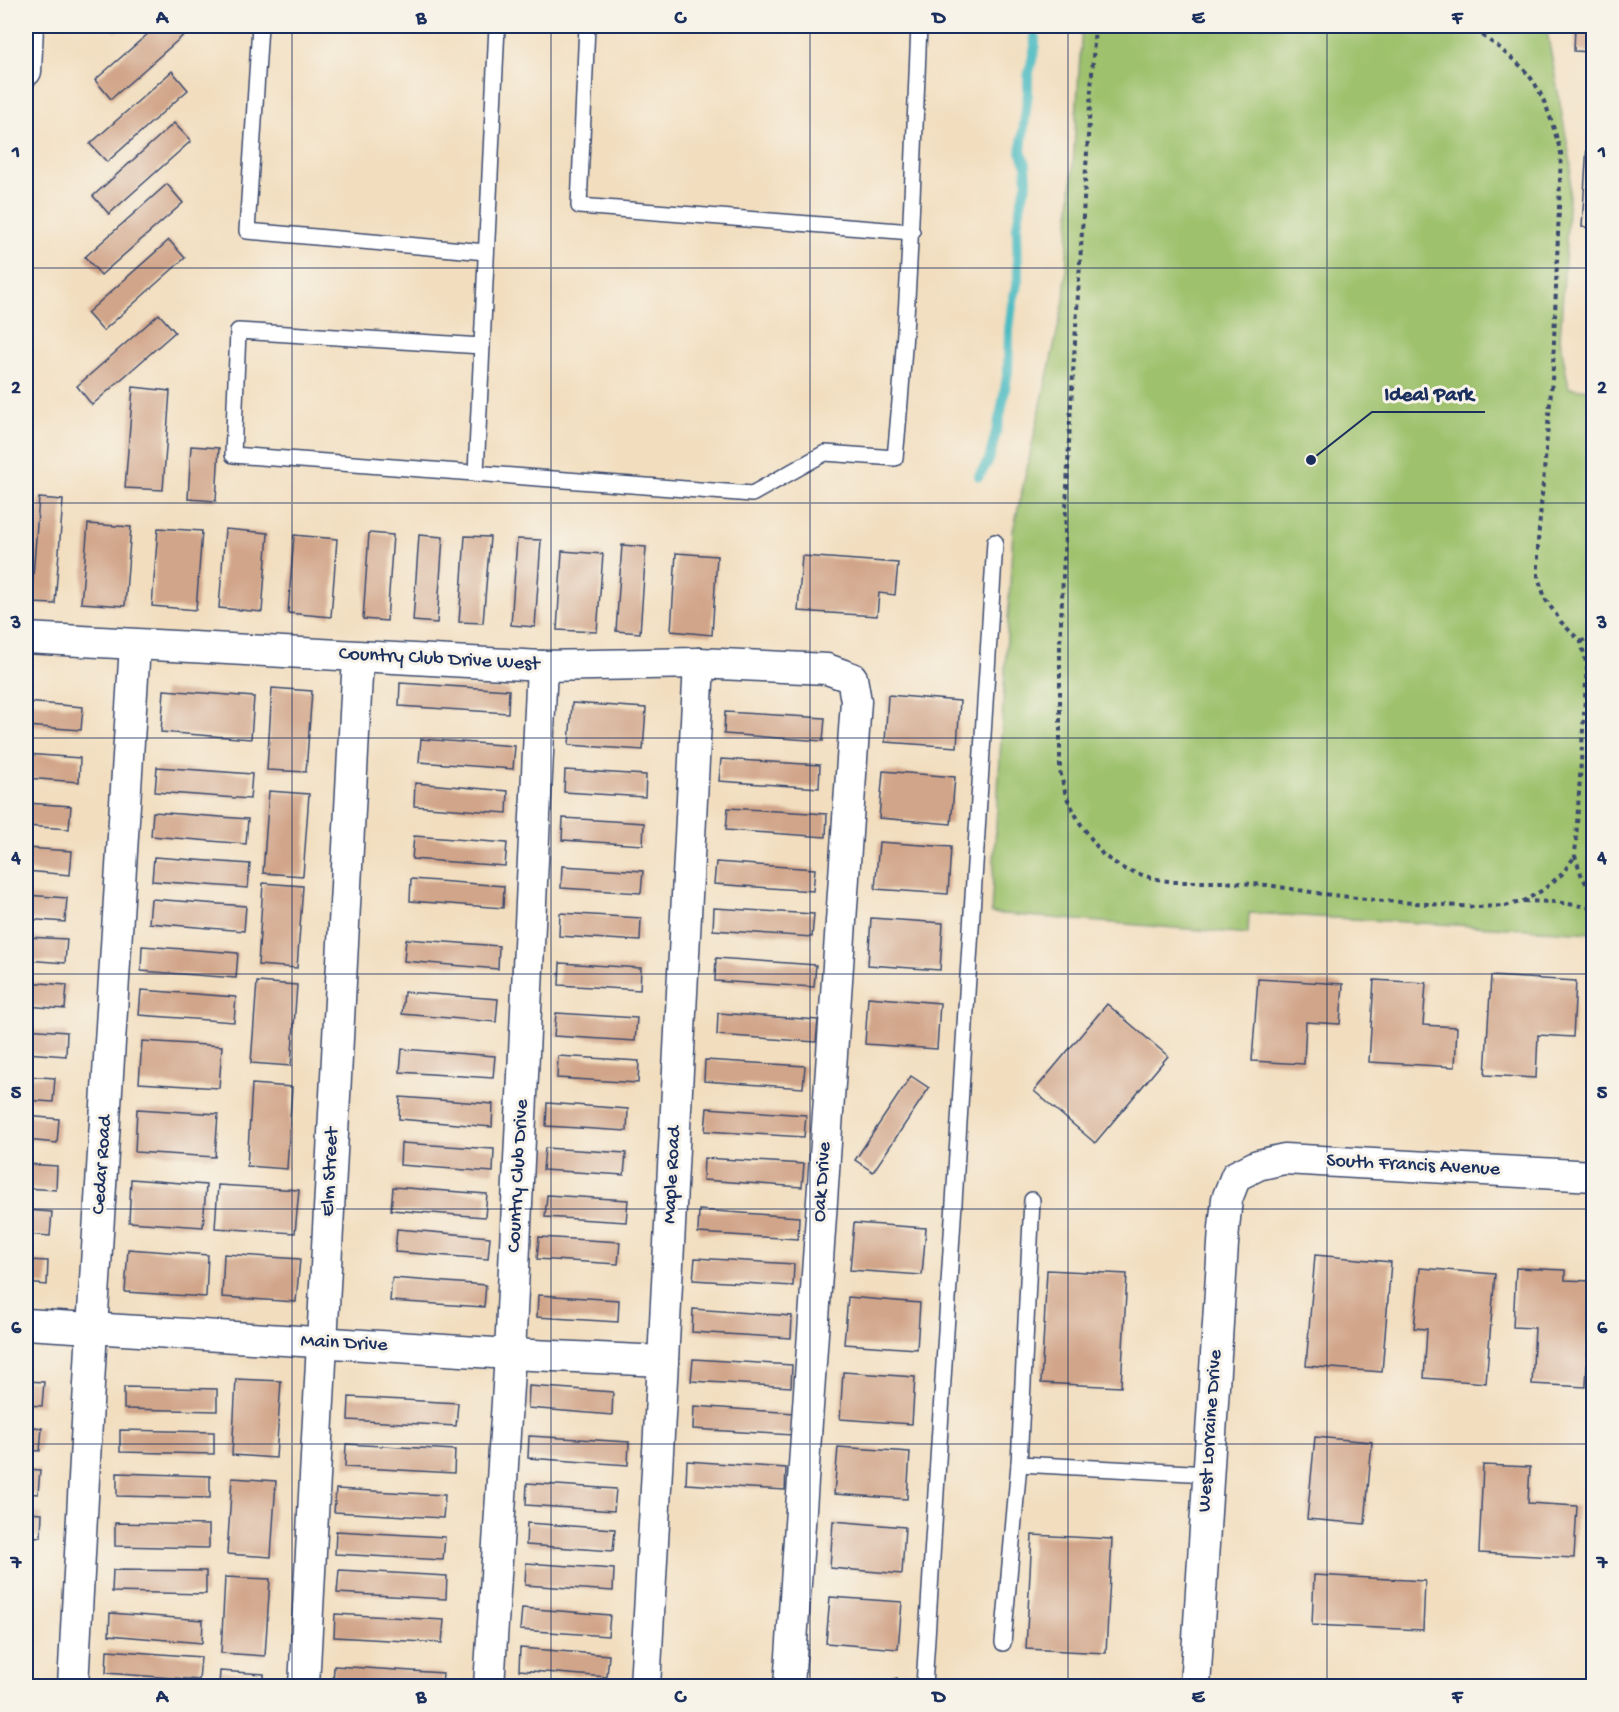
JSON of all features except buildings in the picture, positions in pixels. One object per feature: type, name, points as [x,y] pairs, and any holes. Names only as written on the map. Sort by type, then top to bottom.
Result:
[{"type":"street","points":[[26,71],[28,26]]},
{"type":"street","name":"Country Club Drive West","points":[[26,638],[542,666],[699,663],[827,669],[852,678]]},
{"type":"street","name":"Cedar Road","points":[[73,1686],[92,1328],[135,645]]},
{"type":"street","name":"Elm Street","points":[[303,1686],[358,657]]},
{"type":"street","name":"Maple Road","points":[[645,1686],[699,663]]},
{"type":"street","name":"Country Club Drive","points":[[489,1686],[510,1354],[542,666]]},
{"type":"street","name":"Oak Drive","points":[[789,1686],[856,701],[852,678]]},
{"type":"street","name":"South Francis Avenue","points":[[1236,1176],[1258,1165],[1284,1159],[1593,1176]]},
{"type":"street","name":"West Lorraine Drive","points":[[1195,1686],[1224,1228],[1227,1199],[1236,1176]]},
{"type":"street","name":"Main Drive","points":[[26,1324],[510,1354],[663,1361]]},
{"type":"lane","points":[[260,26],[247,231],[486,252]]},
{"type":"lane","points":[[476,473],[497,26]]},
{"type":"lane","points":[[587,26],[579,206],[912,232]]},
{"type":"lane","points":[[482,346],[238,331],[233,455],[752,494],[825,453],[895,458],[912,232],[919,26]]},
{"type":"lane","points":[[924,1686],[995,542]]},
{"type":"lane","points":[[1003,1643],[1018,1464],[1032,1200]]},
{"type":"lane","points":[[1018,1464],[1209,1474]]},
{"type":"path","points":[[1095,26],[1070,421],[1060,643],[1060,771],[1066,796],[1080,823],[1103,855],[1124,869],[1173,882],[1267,885],[1323,894],[1475,907],[1505,906],[1524,902],[1556,902],[1593,908]]},
{"type":"path","points":[[1391,26],[1441,26]]},
{"type":"path","points":[[1457,26],[1466,27],[1484,36],[1527,72],[1548,114],[1561,153],[1553,368],[1538,541],[1538,578],[1546,600],[1561,622],[1581,642],[1587,666],[1575,856],[1582,877],[1593,895]]},
{"type":"path","points":[[1581,642],[1593,634]]},
{"type":"path","points":[[1524,902],[1562,874],[1575,856]]},
{"type":"green space","points":[[1082,26],[1546,26],[1571,163],[1560,339],[1569,388],[1593,390],[1593,933],[1249,913],[1248,934],[991,913],[1013,531],[1064,301]]},
{"type":"waterway","points":[[979,476],[989,460],[1008,371],[1009,330],[1018,280],[1017,226],[1027,182],[1026,164],[1021,151],[1028,77],[1035,47],[1034,26]]},
{"type":"place","name":"Ideal Park","points":[[1311,460]]}]
